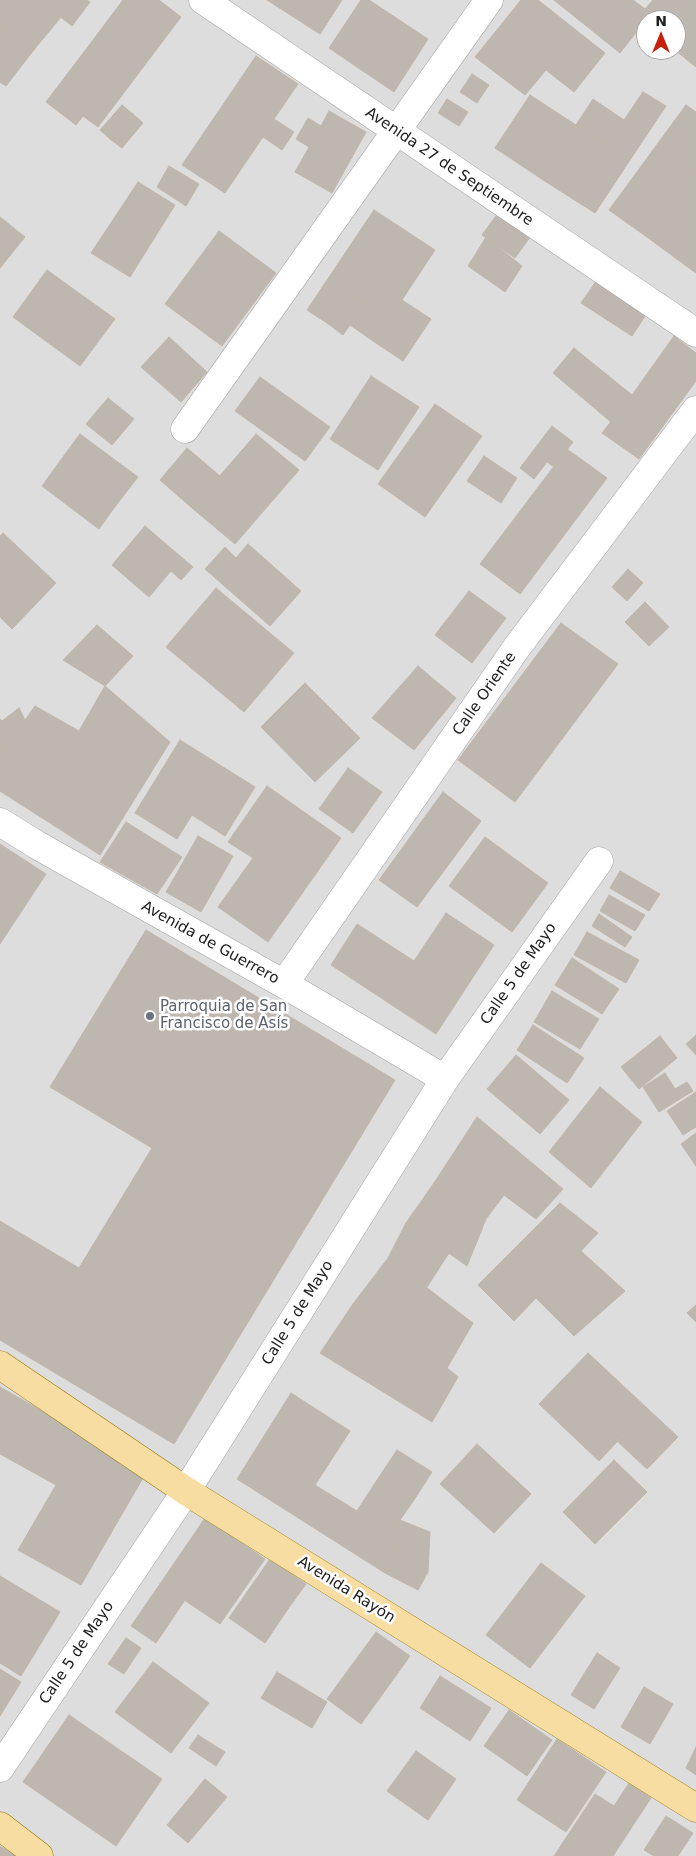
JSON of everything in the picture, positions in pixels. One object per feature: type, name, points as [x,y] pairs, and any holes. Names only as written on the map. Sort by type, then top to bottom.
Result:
[{"type":"main road","name":"Avenida Rayón","points":[[0,1365],[186,1491],[696,1808]]},
{"type":"main road","points":[[0,1826],[39,1856]]},
{"type":"street","name":"Avenida 27 de Septiembre","points":[[203,0],[696,333]]},
{"type":"street","points":[[185,429],[489,0]]},
{"type":"street","name":"Calle Oriente","points":[[284,984],[517,647],[696,410]]},
{"type":"street","name":"Avenida de Guerrero","points":[[0,822],[37,846],[284,984],[445,1079]]},
{"type":"street","name":"Calle 5 de Mayo","points":[[0,1768],[186,1491],[445,1079],[599,861]]},
{"type":"shaded area","points":[[0,0],[696,0],[696,1856],[0,1856]]},
{"type":"building","points":[[0,0],[39,0],[61,17],[33,51],[0,25]]},
{"type":"building","points":[[39,0],[87,0],[90,2],[72,26]]},
{"type":"building","points":[[123,0],[159,0],[181,17],[129,86],[84,52]]},
{"type":"building","points":[[267,0],[342,0],[320,34]]},
{"type":"building","points":[[361,0],[369,0],[428,39],[394,92],[329,48]]},
{"type":"building","points":[[521,0],[538,0],[605,53],[574,92],[546,70],[525,95],[475,57]]},
{"type":"building","points":[[554,0],[633,0],[645,9],[653,0],[696,0],[696,67],[686,59],[686,10],[636,10],[636,33],[620,53]]},
{"type":"building","points":[[0,25],[33,51],[6,86],[0,82]]},
{"type":"building","points":[[84,52],[129,86],[98,127],[83,116],[76,125],[46,102]]},
{"type":"building","points":[[256,56],[298,84],[274,119],[294,132],[282,150],[263,137],[225,193],[182,165]]},
{"type":"building","points":[[472,74],[489,85],[477,103],[460,92]]},
{"type":"building","points":[[643,92],[666,106],[630,160],[576,125],[593,99],[624,120]]},
{"type":"building","points":[[530,95],[576,125],[540,178],[495,148]]},
{"type":"building","points":[[447,99],[468,112],[459,126],[438,113]]},
{"type":"building","points":[[122,105],[133,114],[110,139],[100,130]]},
{"type":"building","points":[[686,105],[696,112],[696,164],[644,235],[609,210]]},
{"type":"building","points":[[329,111],[366,132],[332,193],[295,172],[309,147],[296,139],[308,118],[321,126]]},
{"type":"building","points":[[133,114],[143,123],[122,148],[110,139]]},
{"type":"building","points":[[576,125],[630,160],[595,213],[540,178]]},
{"type":"building","points":[[696,164],[696,273],[644,235]]},
{"type":"building","points":[[169,166],[199,184],[186,206],[157,187]]},
{"type":"building","points":[[138,182],[175,205],[130,277],[91,253]]},
{"type":"building","points":[[503,206],[536,229],[515,258],[482,235]]},
{"type":"building","points":[[374,210],[435,250],[402,300],[431,319],[403,361],[373,341],[387,320],[347,293],[327,323],[307,310]]},
{"type":"building","points":[[0,217],[25,237],[0,268]]},
{"type":"building","points":[[219,231],[276,273],[222,346],[165,304]]},
{"type":"building","points":[[486,237],[522,266],[505,292],[468,266]]},
{"type":"building","points":[[47,270],[115,319],[80,366],[13,317]]},
{"type":"building","points":[[599,277],[649,310],[632,336],[581,303]]},
{"type":"building","points":[[347,293],[364,304],[343,335],[327,323]]},
{"type":"building","points":[[364,304],[387,320],[373,341],[350,325]]},
{"type":"building","points":[[674,336],[696,353],[696,381],[639,459],[602,433]]},
{"type":"building","points":[[169,337],[207,372],[181,402],[141,367]]},
{"type":"building","points":[[574,348],[632,395],[611,422],[553,373]]},
{"type":"building","points":[[371,376],[419,407],[378,470],[330,439]]},
{"type":"building","points":[[260,377],[330,427],[305,461],[235,411]]},
{"type":"building","points":[[108,398],[134,419],[112,445],[86,424]]},
{"type":"building","points":[[435,404],[482,436],[425,517],[378,484]]},
{"type":"building","points":[[552,426],[573,442],[554,467],[547,462],[534,479],[520,468]]},
{"type":"building","points":[[80,434],[138,477],[117,504],[60,461]]},
{"type":"building","points":[[256,434],[299,470],[235,544],[192,508]]},
{"type":"building","points":[[187,448],[220,476],[192,508],[160,480]]},
{"type":"building","points":[[567,449],[607,478],[520,594],[480,564]]},
{"type":"building","points":[[484,456],[517,478],[501,503],[467,481]]},
{"type":"building","points":[[60,461],[117,504],[99,529],[42,486]]},
{"type":"building","points":[[145,526],[193,567],[181,580],[171,571],[149,597],[112,565]]},
{"type":"building","points":[[3,533],[56,583],[12,629],[0,617],[0,536]]},
{"type":"building","points":[[248,544],[301,591],[270,626],[205,569],[225,547],[236,558]]},
{"type":"building","points":[[628,569],[643,583],[627,601],[612,587]]},
{"type":"building","points":[[216,588],[294,653],[244,712],[166,647]]},
{"type":"building","points":[[469,591],[506,618],[472,663],[435,635]]},
{"type":"building","points":[[645,602],[669,627],[649,646],[625,622]]},
{"type":"building","points":[[561,623],[618,664],[515,802],[458,760]]},
{"type":"building","points":[[97,625],[133,656],[105,686],[63,660]]},
{"type":"building","points":[[418,666],[456,698],[414,750],[372,718]]},
{"type":"building","points":[[305,683],[360,738],[315,782],[261,727]]},
{"type":"building","points":[[105,686],[170,742],[100,855],[0,791],[0,755],[35,706],[79,731]]},
{"type":"building","points":[[19,708],[25,720],[0,755],[0,719],[2,721]]},
{"type":"building","points":[[180,740],[255,787],[225,836],[192,815],[177,839],[135,813]]},
{"type":"building","points":[[348,768],[382,792],[353,833],[319,809]]},
{"type":"building","points":[[267,786],[341,838],[268,942],[218,907],[253,858],[228,842]]},
{"type":"building","points":[[443,792],[481,821],[417,907],[379,880]]},
{"type":"building","points":[[126,822],[182,857],[157,894],[100,862]]},
{"type":"building","points":[[198,836],[233,856],[201,912],[166,892]]},
{"type":"building","points":[[485,837],[548,883],[512,932],[449,886]]},
{"type":"building","points":[[0,844],[46,874],[0,944]]},
{"type":"building","points":[[620,871],[660,894],[649,911],[610,888]]},
{"type":"building","points":[[609,895],[645,915],[635,931],[600,911]]},
{"type":"building","points":[[446,913],[494,945],[436,1034],[331,965],[357,924],[414,961]]},
{"type":"building","points":[[599,914],[632,937],[625,947],[592,926]]},
{"type":"building","points":[[146,930],[395,1080],[174,1444],[0,1340],[0,1221],[79,1268],[152,1148],[50,1087]]},
{"type":"building","points":[[587,932],[639,960],[626,983],[574,955]]},
{"type":"building","points":[[572,958],[619,989],[602,1014],[555,985]]},
{"type":"building","points":[[552,991],[599,1019],[580,1049],[534,1022]]},
{"type":"building","points":[[533,1025],[584,1058],[567,1083],[517,1050]]},
{"type":"building","points":[[696,1035],[696,1055],[686,1044]]},
{"type":"building","points":[[660,1036],[677,1058],[639,1089],[621,1067]]},
{"type":"building","points":[[516,1055],[569,1100],[540,1134],[487,1089]]},
{"type":"building","points":[[665,1073],[675,1089],[687,1082],[693,1091],[659,1112],[643,1087]]},
{"type":"building","points":[[600,1087],[642,1122],[591,1188],[549,1152]]},
{"type":"building","points":[[696,1092],[696,1127],[683,1135],[667,1111]]},
{"type":"building","points":[[477,1117],[563,1189],[536,1219],[504,1195],[486,1219],[434,1183]]},
{"type":"building","points":[[696,1133],[696,1166],[681,1144]]},
{"type":"building","points":[[434,1183],[486,1219],[467,1266],[406,1223]]},
{"type":"building","points":[[560,1203],[598,1233],[514,1321],[478,1285]]},
{"type":"building","points":[[406,1223],[449,1253],[427,1287],[388,1258]]},
{"type":"building","points":[[581,1251],[625,1291],[574,1336],[536,1298]]},
{"type":"building","points":[[388,1258],[473,1323],[447,1368],[353,1304]]},
{"type":"building","points":[[353,1304],[458,1377],[432,1422],[320,1353]]},
{"type":"building","points":[[696,1305],[696,1322],[687,1313]]},
{"type":"building","points":[[588,1353],[648,1409],[599,1461],[539,1404]]},
{"type":"building","points":[[0,1387],[147,1471],[81,1585],[18,1550],[56,1485],[0,1454]]},
{"type":"building","points":[[291,1393],[350,1431],[315,1485],[357,1511],[379,1477],[414,1500],[400,1520],[389,1542],[399,1548],[385,1573],[237,1479]]},
{"type":"building","points":[[648,1409],[678,1437],[647,1469],[617,1441]]},
{"type":"building","points":[[477,1444],[531,1494],[494,1533],[440,1484]]},
{"type":"building","points":[[397,1450],[432,1472],[414,1500],[379,1477]]},
{"type":"building","points":[[614,1460],[647,1492],[595,1544],[563,1512]]},
{"type":"building","points":[[205,1518],[265,1559],[220,1624],[160,1584]]},
{"type":"building","points":[[400,1520],[430,1532],[428,1572],[418,1590],[385,1573],[399,1548],[389,1542]]},
{"type":"building","points":[[270,1559],[306,1584],[290,1606],[254,1582]]},
{"type":"building","points":[[541,1563],[585,1596],[530,1668],[486,1635]]},
{"type":"building","points":[[0,1576],[60,1612],[21,1676],[0,1663]]},
{"type":"building","points":[[254,1582],[290,1606],[265,1643],[229,1618]]},
{"type":"building","points":[[160,1584],[185,1600],[156,1643],[131,1626]]},
{"type":"building","points":[[376,1632],[410,1656],[361,1724],[327,1699]]},
{"type":"building","points":[[126,1638],[141,1648],[124,1674],[108,1664]]},
{"type":"building","points":[[597,1653],[620,1668],[594,1709],[571,1695]]},
{"type":"building","points":[[153,1662],[209,1703],[171,1753],[115,1712]]},
{"type":"building","points":[[0,1669],[21,1682],[0,1716]]},
{"type":"building","points":[[277,1672],[327,1702],[312,1728],[261,1698]]},
{"type":"building","points":[[440,1676],[491,1708],[470,1741],[420,1708]]},
{"type":"building","points":[[644,1687],[673,1704],[650,1744],[621,1727]]},
{"type":"building","points":[[509,1710],[552,1740],[527,1776],[484,1746]]},
{"type":"building","points":[[69,1715],[162,1779],[116,1846],[23,1782]]},
{"type":"building","points":[[198,1735],[225,1752],[216,1766],[189,1748]]},
{"type":"building","points":[[557,1739],[606,1772],[566,1832],[517,1800]]},
{"type":"building","points":[[696,1747],[696,1775],[686,1768]]},
{"type":"building","points":[[416,1751],[456,1779],[428,1820],[387,1791]]},
{"type":"building","points":[[205,1779],[227,1797],[188,1843],[167,1825]]},
{"type":"building","points":[[629,1783],[651,1798],[613,1856],[554,1856],[595,1794],[614,1806]]},
{"type":"building","points":[[666,1816],[693,1833],[678,1856],[654,1856],[644,1850]]},
{"type":"building","points":[[0,1846],[11,1853],[15,1856],[0,1856]]},
{"type":"place","name":"Parroquia de San Francisco de Asís","points":[[150,1016]]}]
